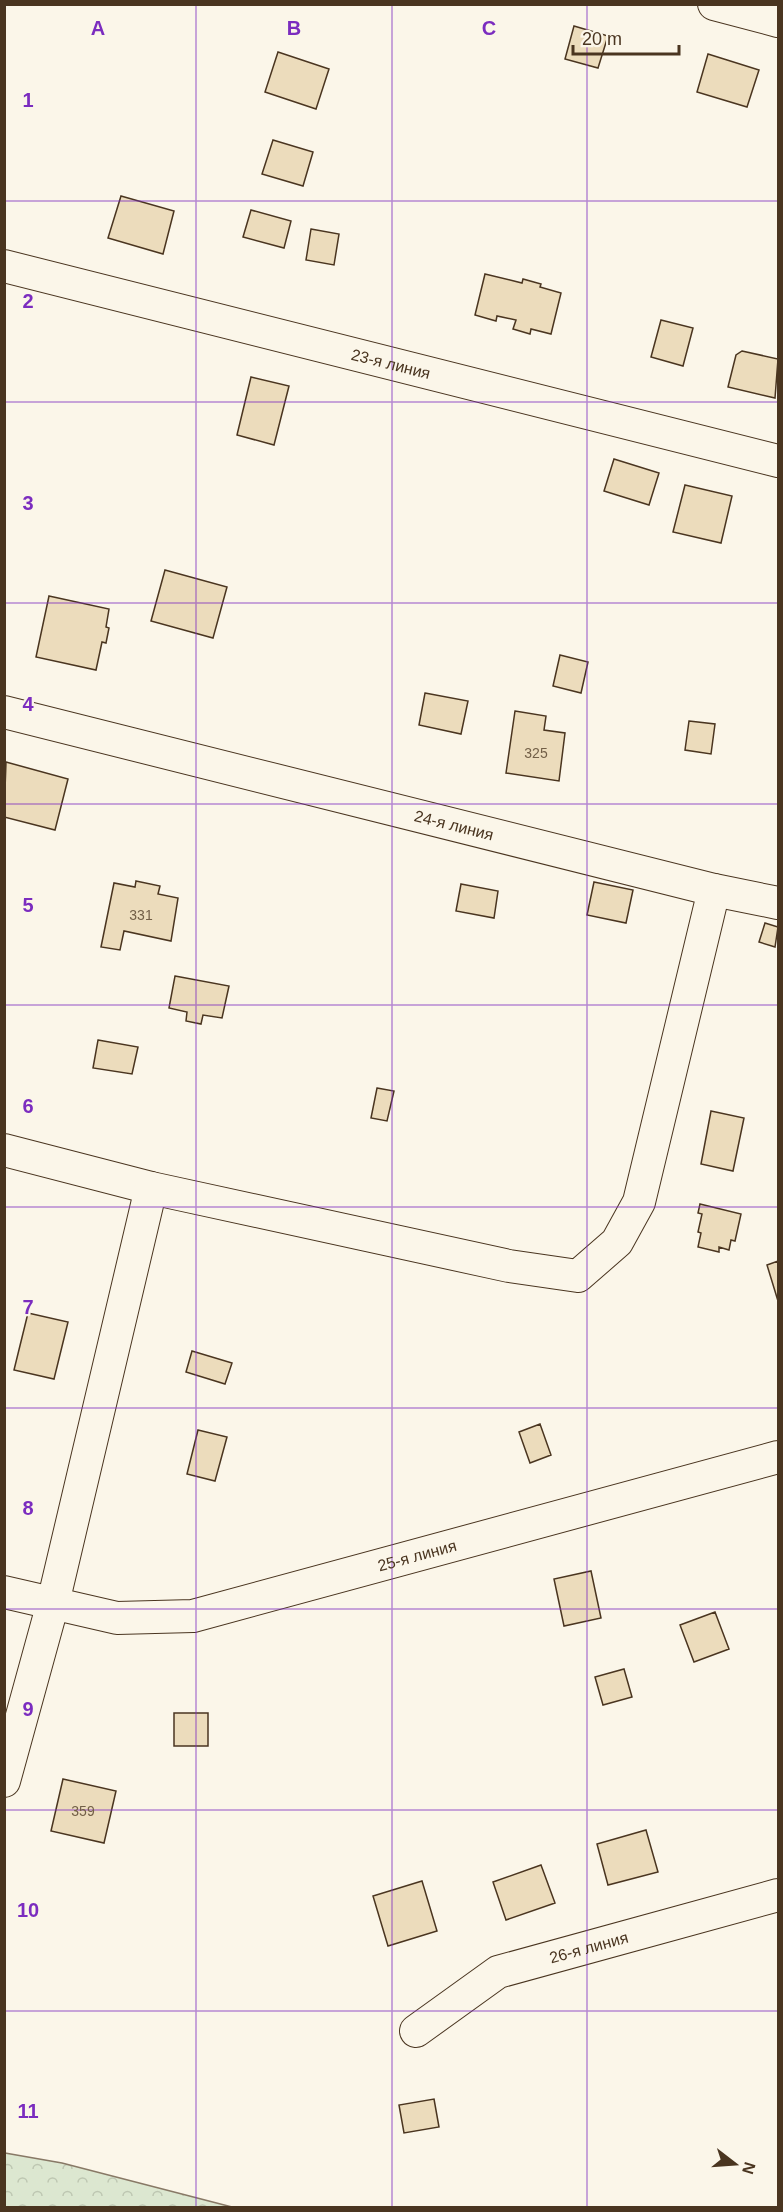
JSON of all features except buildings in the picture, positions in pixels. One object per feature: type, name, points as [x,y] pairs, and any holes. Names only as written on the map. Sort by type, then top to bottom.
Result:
[{"type":"street","points":[[714,4],[778,21]]},
{"type":"street","name":"23-я линия","points":[[4,266],[778,461]]},
{"type":"street","name":"24-я линия","points":[[4,712],[714,890],[778,903]]},
{"type":"street","points":[[4,1150],[151,1188],[509,1266],[578,1275],[617,1242],[639,1202],[714,890]]},
{"type":"street","points":[[4,1780],[53,1603],[151,1188]]},
{"type":"street","name":"25-я линия","points":[[4,1592],[117,1618],[193,1616],[778,1457]]},
{"type":"street","name":"26-я линия","points":[[416,2031],[498,1972],[778,1895]]},
{"type":"green space","points":[[5,2153],[62,2163],[232,2207],[5,2207]]}]
